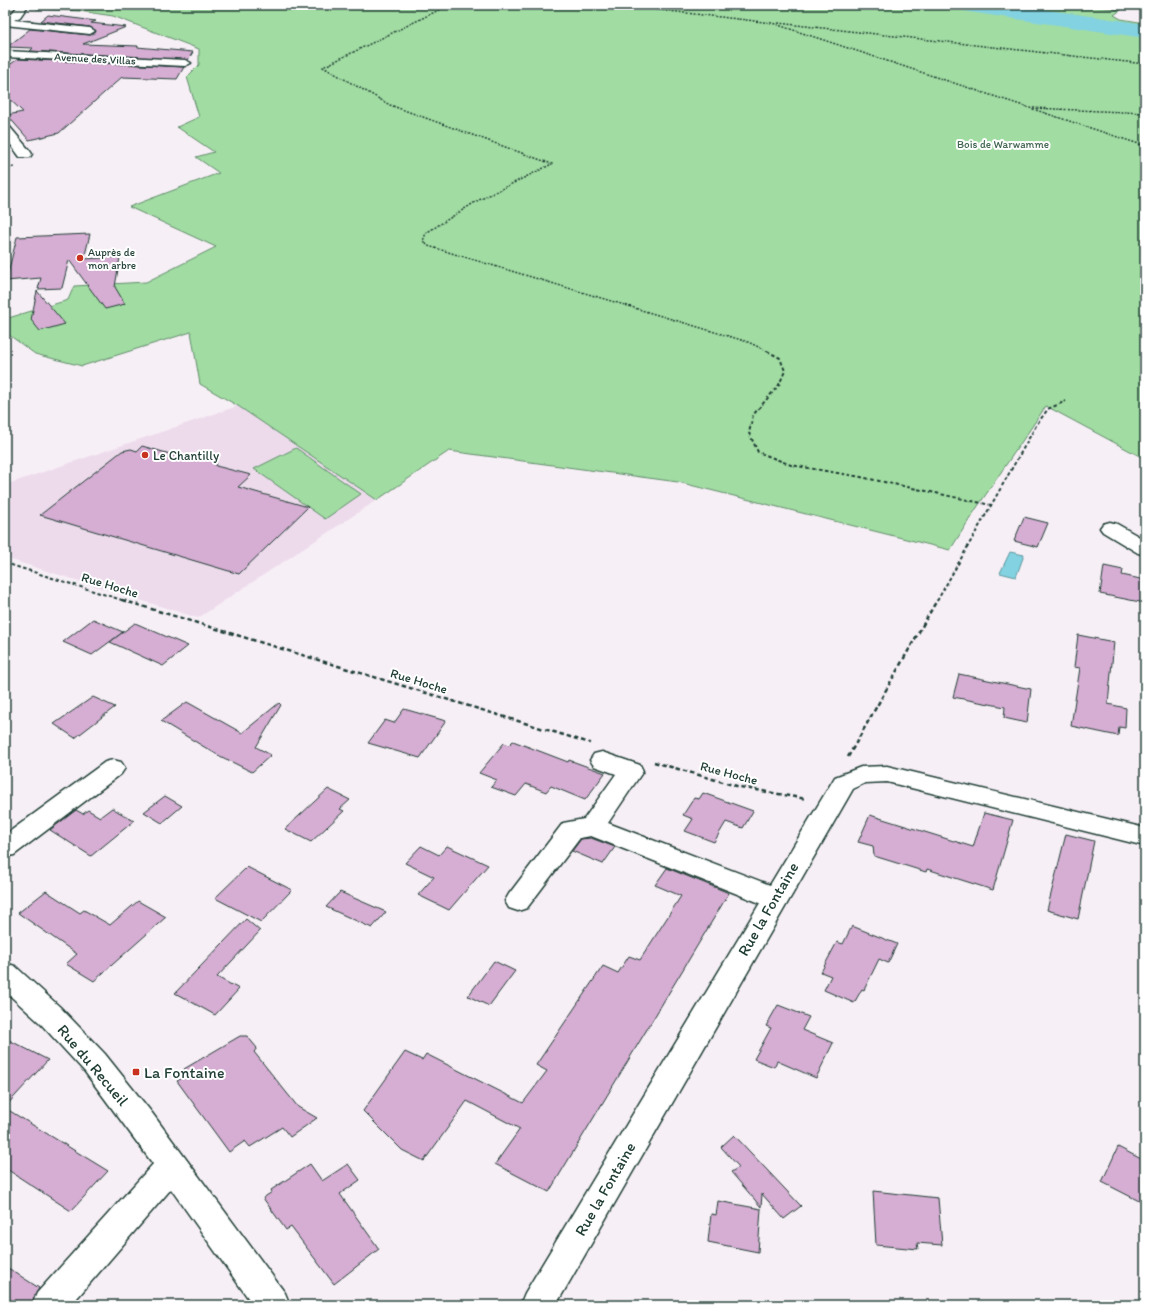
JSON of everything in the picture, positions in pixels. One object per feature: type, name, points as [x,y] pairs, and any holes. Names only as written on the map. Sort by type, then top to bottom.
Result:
[{"type":"street","points":[[5,21],[20,12],[22,7],[21,5]]},
{"type":"street","points":[[5,21],[90,31]]},
{"type":"street","name":"Avenue des Villas","points":[[5,54],[184,64]]},
{"type":"street","points":[[5,129],[25,154]]},
{"type":"street","points":[[1110,528],[1145,549]]},
{"type":"street","points":[[592,827],[631,771],[597,752]]},
{"type":"street","points":[[5,848],[113,768]]},
{"type":"street","points":[[844,783],[861,775],[886,774],[1145,837]]},
{"type":"street","name":"Rue la Fontaine","points":[[537,1305],[844,783]]},
{"type":"street","points":[[518,901],[572,830],[592,827],[775,898]]},
{"type":"street","name":"Rue du Recueil","points":[[5,974],[50,1015],[95,1063],[141,1122],[171,1166],[273,1305]]},
{"type":"street","points":[[49,1305],[171,1166]]},
{"type":"path","points":[[449,5],[323,67],[390,105],[552,164],[477,201],[426,233],[423,241],[428,246],[748,342],[780,358],[785,371],[779,385],[753,415],[750,427],[749,433],[758,452],[791,465],[861,477],[991,505]]},
{"type":"path","points":[[617,5],[1145,64]]},
{"type":"path","points":[[772,22],[1145,146]]},
{"type":"path","points":[[1029,107],[1145,113]]},
{"type":"path","points":[[844,783],[849,756],[1037,424],[1048,409],[1066,401]]},
{"type":"path","name":"Rue Hoche","points":[[5,563],[340,668],[597,752]]},
{"type":"path","name":"Rue Hoche","points":[[646,760],[740,787],[831,804]]},
{"type":"shaded area","points":[[238,406],[377,500],[198,618],[5,558],[5,485]]},
{"type":"green space","name":"Bois de Warwamme","points":[[35,5],[1087,5],[1121,10],[1114,15],[1121,19],[1145,23],[1145,459],[1046,406],[950,550],[678,482],[449,451],[377,500],[238,406],[200,384],[191,332],[82,366],[35,354],[5,332],[5,319],[68,300],[74,286],[146,282],[216,247],[129,207],[219,173],[196,157],[214,152],[177,127],[199,117],[187,77],[199,65],[199,49],[113,16],[80,11],[37,9]]},
{"type":"green space","points":[[296,448],[361,494],[325,519],[254,469]]},
{"type":"water","points":[[990,5],[1008,5],[1145,25],[1145,28]]},
{"type":"water","points":[[1010,552],[1024,555],[1016,577],[1000,573]]},
{"type":"building","points":[[48,15],[96,21],[91,23],[126,27],[83,44],[138,46],[137,47],[193,52],[188,60],[30,51],[33,48],[7,47],[30,29],[90,35],[96,32],[90,27],[41,21]]},
{"type":"building","points":[[18,59],[184,67],[177,79],[122,77],[59,133],[29,140],[7,115],[23,112],[5,95],[5,68]]},
{"type":"building","points":[[90,234],[84,259],[120,257],[115,287],[125,304],[105,309],[69,260],[62,288],[38,289],[41,278],[6,281],[17,237]]},
{"type":"building","points":[[37,291],[65,324],[40,331],[31,320]]},
{"type":"building","points":[[142,446],[188,459],[204,453],[217,456],[216,466],[251,475],[238,487],[308,507],[239,574],[40,515],[122,451],[131,449],[137,451]]},
{"type":"building","points":[[1024,517],[1048,523],[1038,547],[1014,541]]},
{"type":"building","points":[[1104,566],[1123,570],[1122,575],[1145,580],[1145,603],[1100,594]]},
{"type":"building","points":[[93,619],[123,632],[92,655],[63,642]]},
{"type":"building","points":[[135,623],[188,646],[163,666],[110,642]]},
{"type":"building","points":[[1078,635],[1114,642],[1108,704],[1126,708],[1125,728],[1119,727],[1118,736],[1071,726],[1080,668],[1074,667]]},
{"type":"building","points":[[959,674],[1031,689],[1027,723],[1004,718],[1005,707],[953,697]]},
{"type":"building","points":[[93,697],[115,707],[75,738],[54,724]]},
{"type":"building","points":[[187,702],[242,733],[279,703],[281,705],[256,747],[271,755],[252,772],[216,754],[161,721]]},
{"type":"building","points":[[404,709],[446,721],[420,758],[368,743],[385,720],[394,723]]},
{"type":"building","points":[[513,741],[568,762],[569,760],[605,773],[585,800],[551,786],[546,792],[526,784],[516,796],[491,787],[497,780],[479,773],[504,743],[509,745]]},
{"type":"building","points":[[328,789],[350,800],[340,809],[344,811],[311,842],[285,829]]},
{"type":"building","points":[[703,793],[753,811],[743,828],[726,822],[714,842],[685,831],[693,819],[683,815],[694,798],[699,799]]},
{"type":"building","points":[[165,796],[182,806],[162,823],[144,812]]},
{"type":"building","points":[[112,808],[134,821],[91,856],[50,830],[76,810],[83,814],[88,810],[100,817]]},
{"type":"building","points":[[984,813],[1013,820],[993,890],[927,869],[926,872],[874,856],[873,846],[858,842],[870,815],[973,847]]},
{"type":"building","points":[[1066,834],[1094,841],[1078,919],[1047,910]]},
{"type":"building","points":[[591,838],[615,847],[603,864],[572,851],[581,839]]},
{"type":"building","points":[[421,846],[439,855],[447,846],[488,865],[449,910],[418,895],[434,877],[405,863]]},
{"type":"building","points":[[247,867],[292,890],[261,922],[215,898]]},
{"type":"building","points":[[667,868],[729,893],[549,1192],[495,1164],[520,1129],[467,1101],[424,1161],[402,1150],[363,1111],[405,1052],[422,1060],[426,1054],[523,1103],[547,1071],[536,1065],[603,966],[618,973],[629,956],[640,960],[681,896],[655,885]]},
{"type":"building","points":[[46,891],[80,913],[84,910],[110,925],[138,901],[166,917],[94,981],[66,964],[77,954],[18,913]]},
{"type":"building","points":[[340,892],[386,912],[372,928],[326,907]]},
{"type":"building","points":[[246,919],[260,931],[217,977],[239,989],[215,1015],[175,993]]},
{"type":"building","points":[[852,926],[897,944],[888,963],[879,959],[864,990],[862,989],[854,1003],[824,990],[831,976],[821,972],[837,942],[843,944]]},
{"type":"building","points":[[494,961],[515,971],[489,1006],[468,996]]},
{"type":"building","points":[[778,1005],[809,1017],[802,1030],[833,1043],[816,1078],[777,1061],[774,1067],[754,1059],[771,1028],[766,1026]]},
{"type":"building","points":[[240,1036],[247,1036],[257,1048],[254,1052],[298,1107],[317,1118],[290,1137],[282,1127],[250,1147],[245,1141],[229,1152],[177,1081],[188,1075],[184,1069]]},
{"type":"building","points":[[5,1038],[48,1060],[5,1107]]},
{"type":"building","points":[[5,1108],[108,1171],[71,1211],[5,1168]]},
{"type":"building","points":[[734,1135],[801,1206],[784,1219],[762,1194],[761,1207],[731,1172],[739,1167],[721,1147]]},
{"type":"building","points":[[1118,1147],[1145,1161],[1145,1204],[1102,1182]]},
{"type":"building","points":[[310,1164],[322,1181],[348,1164],[360,1180],[340,1194],[379,1249],[334,1284],[291,1227],[286,1230],[263,1198],[272,1192],[271,1190]]},
{"type":"building","points":[[873,1191],[938,1198],[942,1245],[917,1243],[918,1249],[876,1245]]},
{"type":"building","points":[[718,1201],[761,1209],[758,1252],[708,1242],[711,1214],[716,1215]]},
{"type":"building","points":[[5,1266],[39,1288],[31,1305],[5,1305]]},
{"type":"waterway","points":[[969,5],[1145,31]]},
{"type":"place","name":"Auprès de mon arbre","points":[[80,258]]},
{"type":"place","name":"Le Chantilly","points":[[145,455]]},
{"type":"place","name":"La Fontaine","points":[[136,1072]]}]
